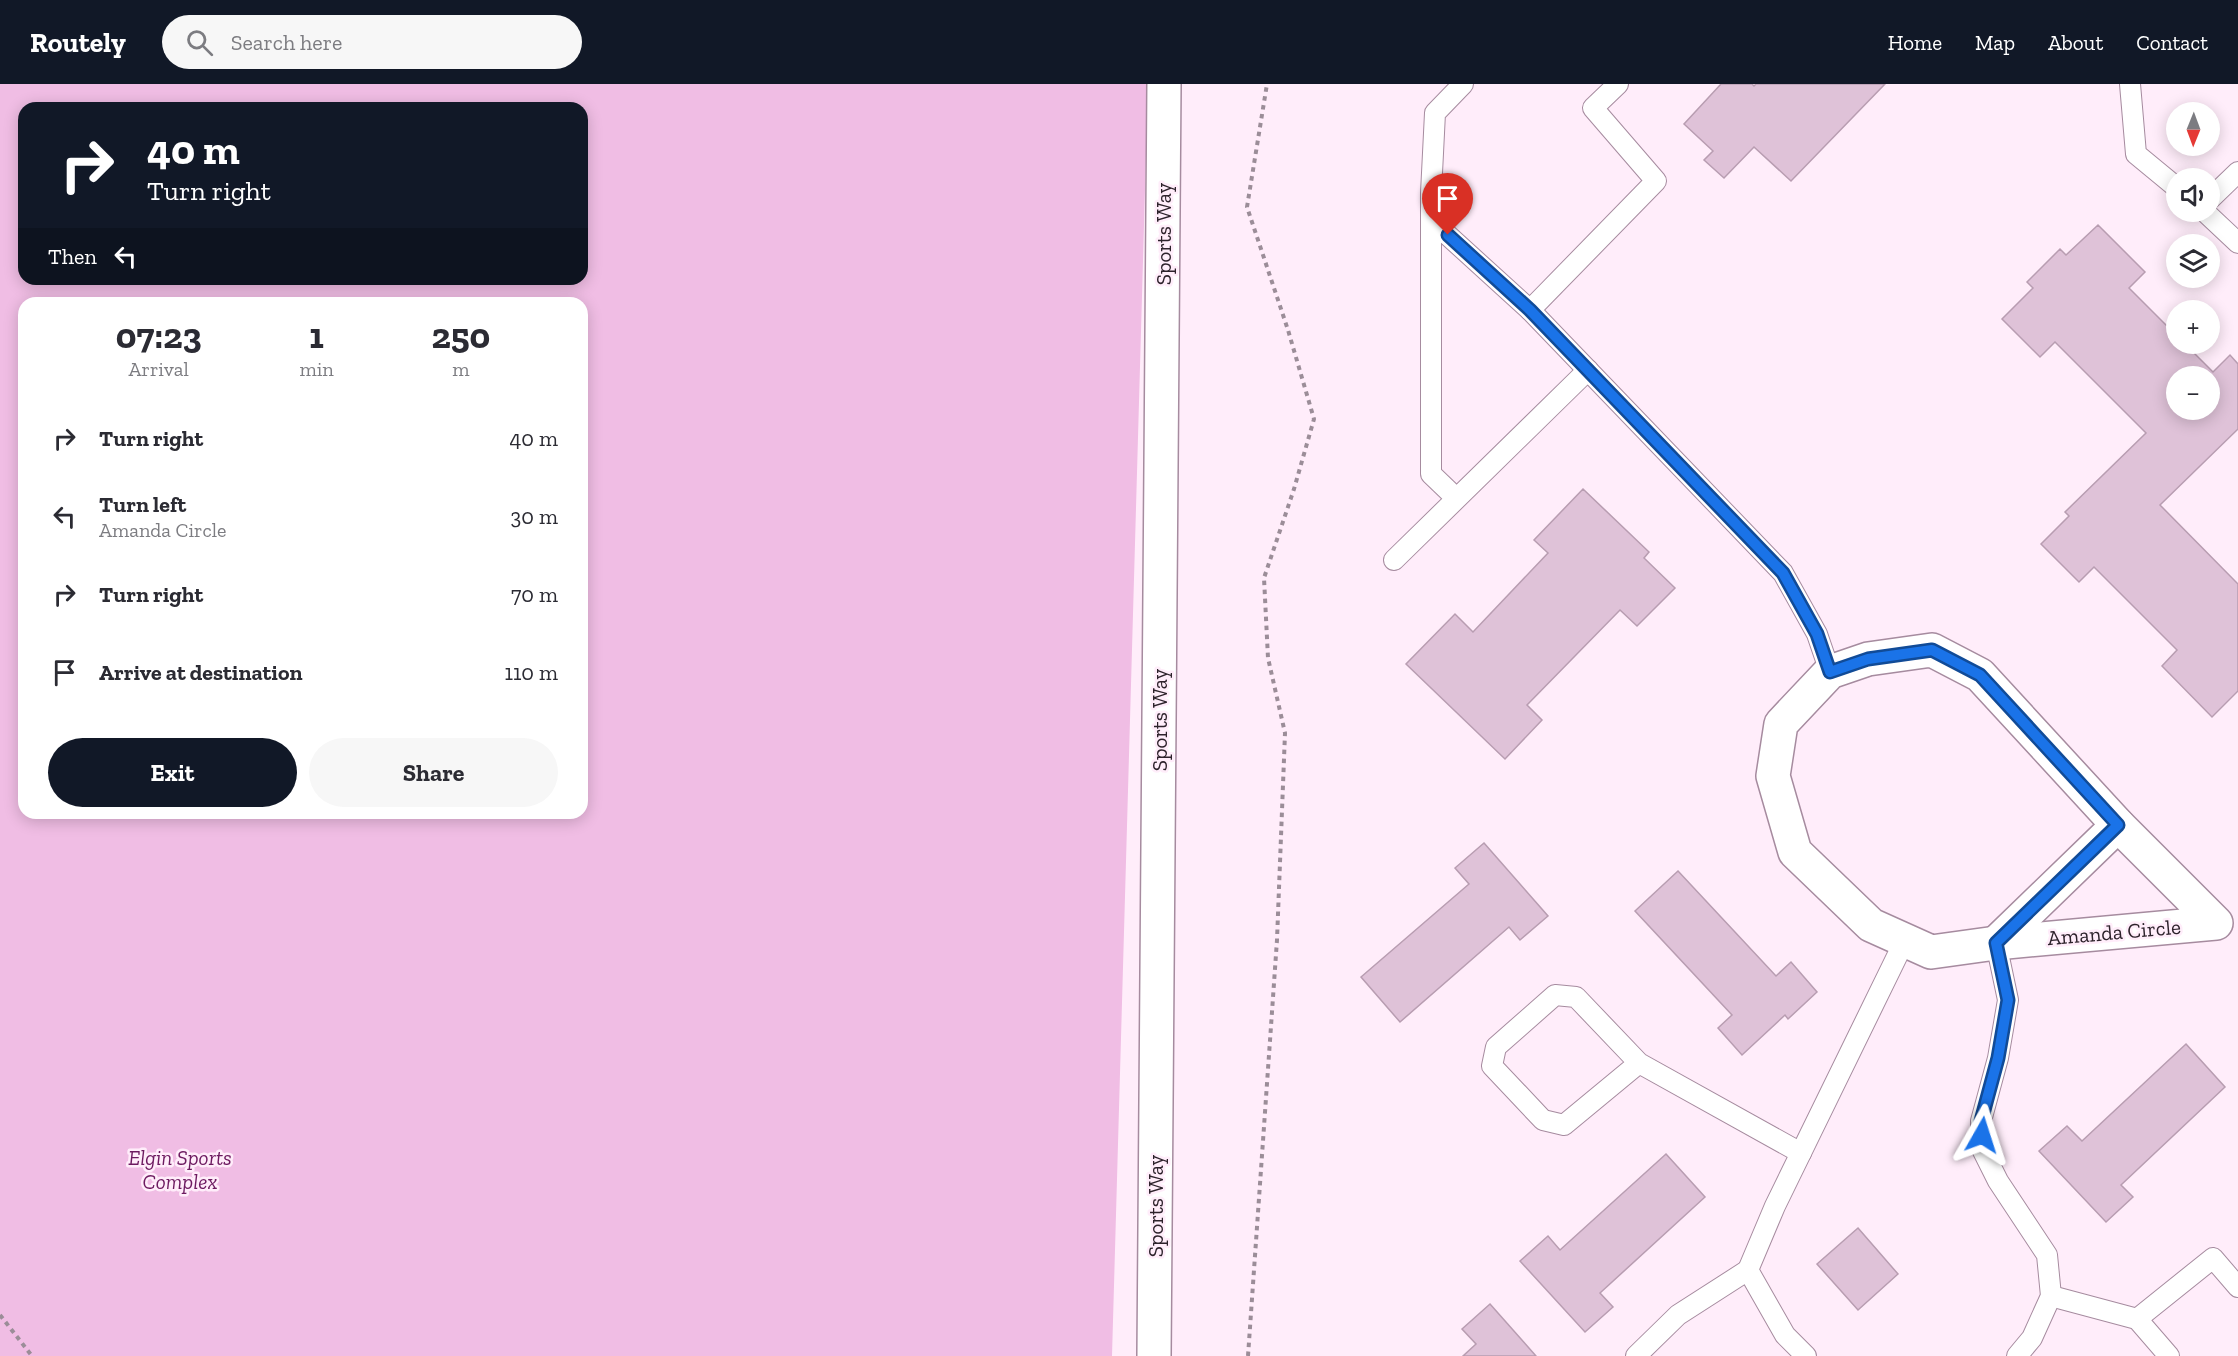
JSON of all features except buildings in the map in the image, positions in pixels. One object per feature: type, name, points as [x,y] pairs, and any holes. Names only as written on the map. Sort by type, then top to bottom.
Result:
[{"type":"street","name":"Sports Way","points":[[1154,1356],[1164,84]]},
{"type":"street","name":"Amanda Circle","points":[[1932,650],[1980,675],[2118,825],[2227,924],[1996,943],[1931,952],[1870,925],[1795,852],[1773,776],[1781,724],[1830,672],[1868,659],[1932,650]]},
{"type":"street","points":[[1996,943],[2118,825]]},
{"type":"lane","points":[[1456,498],[1431,474],[1431,220],[1435,113],[1463,84]]},
{"type":"lane","points":[[1530,310],[1656,181],[1593,108],[1617,84]]},
{"type":"lane","points":[[2130,84],[2136,154],[2166,179]]},
{"type":"lane","points":[[2220,189],[2238,172]]},
{"type":"lane","points":[[1431,220],[1530,310],[1783,573],[1817,634],[1830,672]]},
{"type":"lane","points":[[2216,222],[2238,243]]},
{"type":"lane","points":[[1394,560],[1588,370]]},
{"type":"lane","points":[[1636,1356],[1678,1315],[1748,1270],[1801,1153],[1905,940]]},
{"type":"lane","points":[[1996,943],[2008,1000],[1998,1058],[1981,1121],[1982,1149],[1998,1181],[2047,1255],[2050,1296],[2032,1338],[2017,1356]]},
{"type":"lane","points":[[1639,1064],[1564,1125],[1543,1120],[1492,1066],[1496,1047],[1555,995],[1576,997],[1639,1064],[1801,1153]]},
{"type":"lane","points":[[2137,1319],[2213,1257],[2238,1287]]},
{"type":"lane","points":[[1748,1270],[1785,1335],[1806,1356]]},
{"type":"lane","points":[[2050,1296],[2137,1319],[2169,1356]]},
{"type":"path","points":[[1248,1356],[1277,940],[1286,734],[1268,658],[1264,578],[1294,489],[1314,419],[1288,330],[1247,207],[1267,84]]},
{"type":"path","points":[[0,1315],[32,1356]]},
{"type":"green space","name":"Elgin Sports Complex","points":[[0,84],[1148,84],[1112,1356],[0,1356]]},
{"type":"route","points":[[1448,235],[1530,310],[1783,573],[1817,634],[1830,672],[1868,659],[1932,650],[1964,666],[1980,675],[2118,825],[1996,943],[2008,1000],[1998,1058],[1981,1121],[1982,1135]]}]
